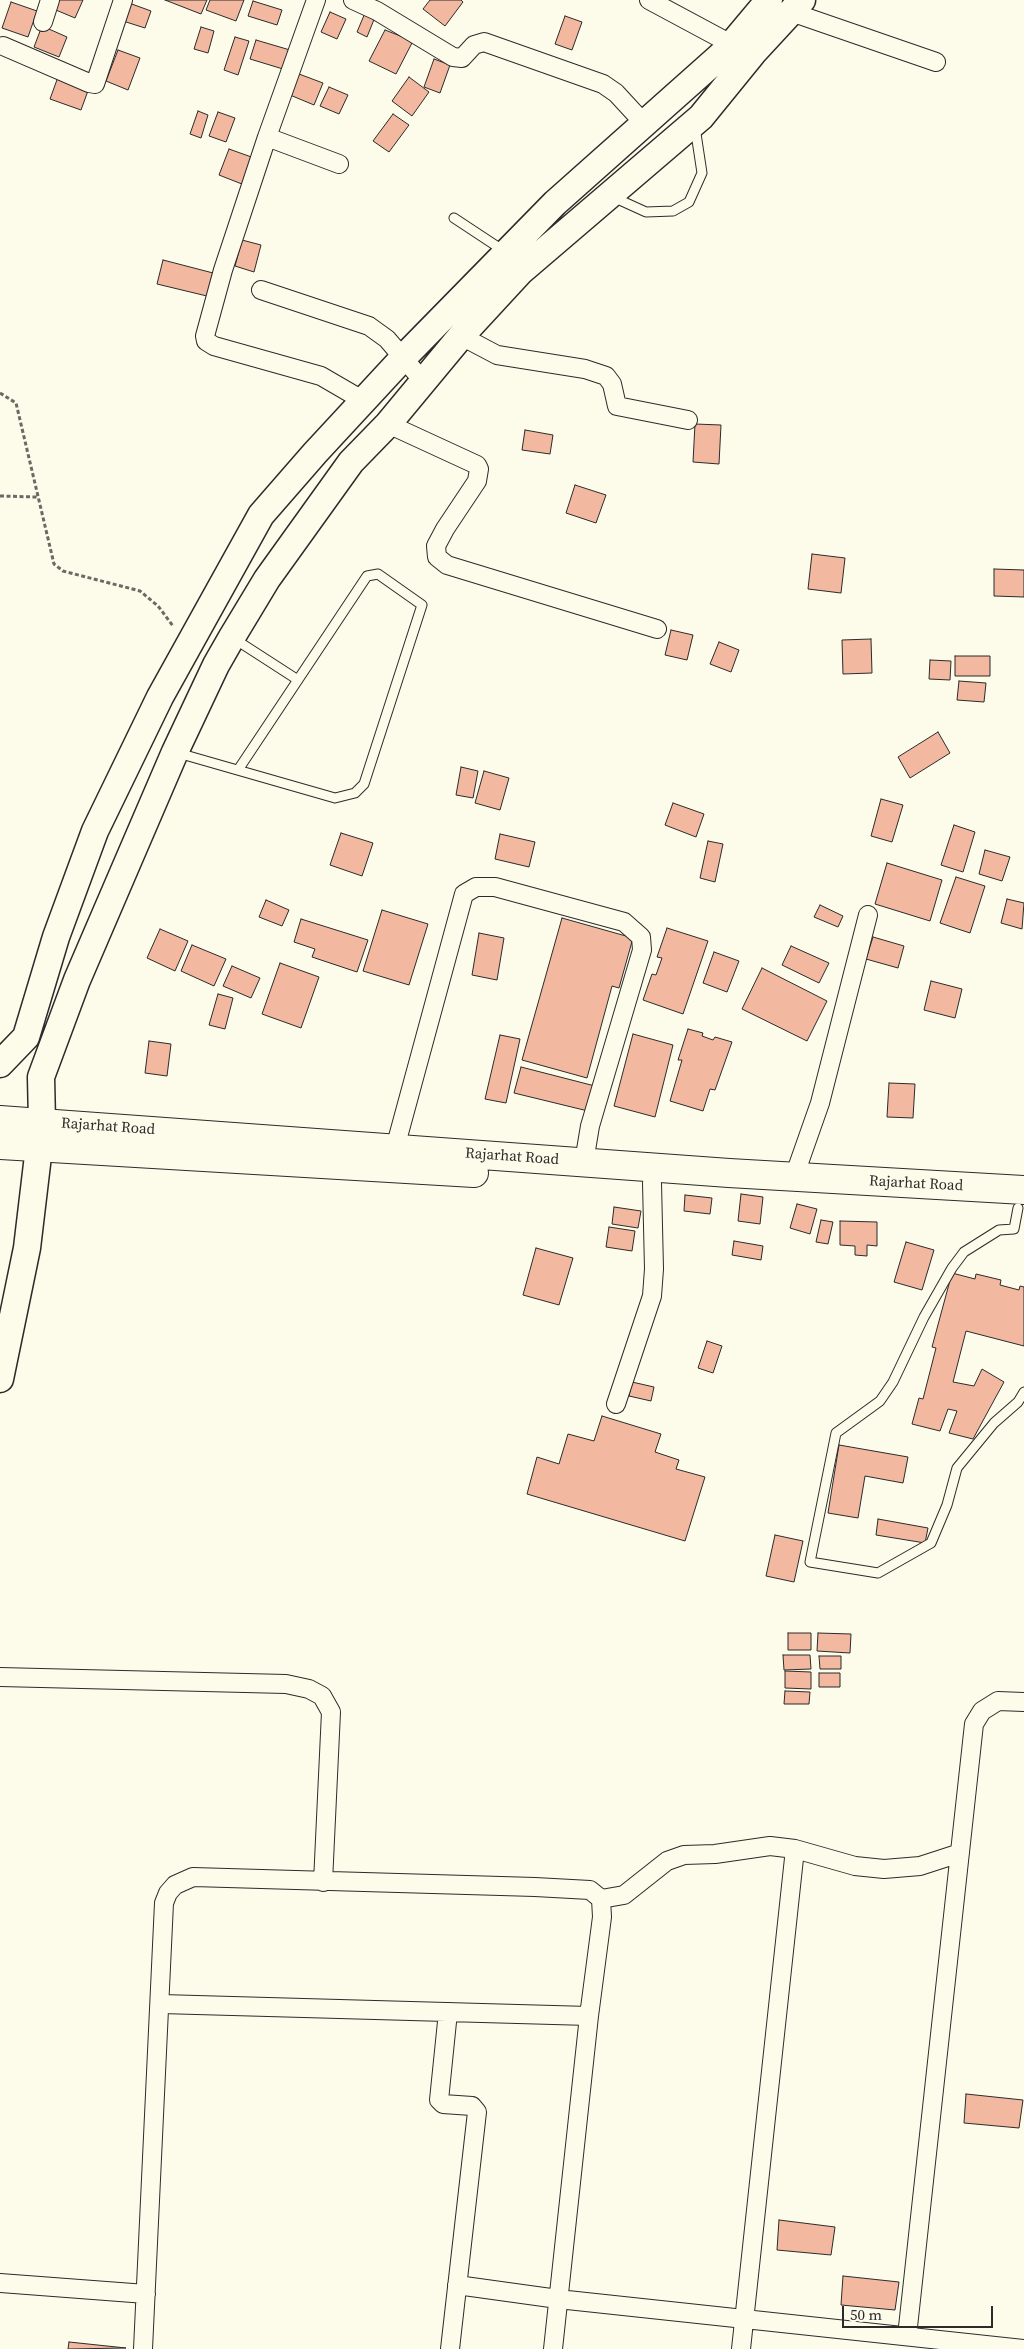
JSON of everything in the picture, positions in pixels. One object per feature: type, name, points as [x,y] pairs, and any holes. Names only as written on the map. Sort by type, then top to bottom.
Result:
[{"type":"main road","points":[[0,1054],[34,994],[95,831],[160,697],[261,515],[403,358],[555,203],[729,47],[787,4]]},
{"type":"main road","points":[[0,1379],[27,1248],[39,1135],[41,1076],[77,980],[175,752],[232,637],[267,578],[351,462],[388,424],[461,336],[521,271],[698,119],[753,53],[787,4]]},
{"type":"main road","points":[[676,94],[698,119]]},
{"type":"main road","points":[[0,1064],[26,1037],[63,918]]},
{"type":"main road","name":"Rajarhat Road","points":[[0,1120],[39,1135],[1021,1213]]},
{"type":"main road","name":"Rajarhat Road","points":[[0,1145],[39,1135],[395,1148],[794,1177],[1021,1213]]},
{"type":"street","points":[[43,22],[50,0]]},
{"type":"street","points":[[3,46],[89,84],[95,84],[123,0]]},
{"type":"street","points":[[316,0],[267,137],[223,270],[206,330],[206,341],[214,346],[321,376],[364,401]]},
{"type":"street","points":[[353,0],[376,11],[453,57],[462,58],[474,45],[484,42],[603,84],[616,93],[645,122]]},
{"type":"street","points":[[650,0],[729,47]]},
{"type":"street","points":[[787,4],[936,62]]},
{"type":"street","points":[[267,137],[339,164]]},
{"type":"street","points":[[261,290],[369,326],[387,339],[423,380]]},
{"type":"street","points":[[461,336],[497,355],[585,370],[606,376],[612,384],[618,406],[688,420]]},
{"type":"street","points":[[388,424],[479,469],[476,481],[444,529],[436,546],[437,557],[447,565],[657,629]]},
{"type":"street","points":[[395,1148],[464,894],[476,886],[494,886],[624,922],[641,937],[642,950],[590,1126],[584,1162]]},
{"type":"street","points":[[794,1177],[820,1103],[868,915]]},
{"type":"street","points":[[616,1404],[652,1296],[654,1268],[652,1183]]},
{"type":"street","points":[[0,1677],[286,1684],[309,1689],[322,1696],[331,1712],[322,1882]]},
{"type":"street","points":[[898,2340],[960,1853],[974,1724],[982,1711],[998,1701],[1024,1702]]},
{"type":"street","points":[[601,1899],[624,1895],[667,1861],[684,1855],[715,1854],[770,1846],[795,1849],[855,1866],[884,1869],[920,1866],[960,1853]]},
{"type":"street","points":[[741,2349],[795,1849]]},
{"type":"street","points":[[143,2349],[161,2004],[164,1903],[168,1893],[175,1885],[193,1877],[590,1890],[601,1899],[602,1917],[589,2016],[553,2349]]},
{"type":"street","points":[[161,2004],[589,2016]]},
{"type":"street","points":[[448,2012],[439,2100],[443,2104],[472,2106],[477,2112],[450,2349]]},
{"type":"street","points":[[0,2283],[146,2294]]},
{"type":"street","points":[[457,2285],[558,2299],[744,2318],[898,2340],[1024,2349]]},
{"type":"lane","points":[[609,196],[646,212],[673,211],[689,202],[702,174],[698,119]]},
{"type":"lane","points":[[454,218],[506,252]]},
{"type":"lane","points":[[175,752],[335,798],[355,793],[364,784],[422,605],[378,574],[367,576],[238,770]]},
{"type":"lane","points":[[232,637],[298,680]]},
{"type":"lane","points":[[1021,1213],[999,1230],[964,1252],[952,1268],[924,1317],[893,1382],[880,1401],[836,1433],[810,1562],[878,1573],[931,1543],[947,1505],[956,1468],[994,1423],[1018,1402],[1024,1392]]},
{"type":"path","points":[[0,393],[16,403],[54,564],[63,571],[140,590],[158,606],[188,647]]},
{"type":"path","points":[[0,496],[37,497]]},
{"type":"building","points":[[54,0],[83,0],[75,18],[51,8]]},
{"type":"building","points":[[165,0],[207,0],[201,14]]},
{"type":"building","points":[[210,0],[244,0],[236,21],[206,10]]},
{"type":"building","points":[[430,0],[461,0],[463,2],[445,26],[423,9]]},
{"type":"building","points":[[253,1],[282,10],[277,25],[248,16]]},
{"type":"building","points":[[11,2],[37,11],[28,37],[2,28]]},
{"type":"building","points":[[129,3],[151,11],[145,28],[123,21]]},
{"type":"building","points":[[330,12],[346,19],[337,39],[321,32]]},
{"type":"building","points":[[365,13],[375,17],[367,37],[357,32]]},
{"type":"building","points":[[565,16],[582,22],[572,50],[555,44]]},
{"type":"building","points":[[42,26],[67,37],[59,57],[34,47]]},
{"type":"building","points":[[201,27],[214,31],[208,53],[194,49]]},
{"type":"building","points":[[385,30],[413,41],[396,74],[369,61]]},
{"type":"building","points":[[235,37],[249,41],[238,75],[224,70]]},
{"type":"building","points":[[256,40],[290,50],[283,69],[250,59]]},
{"type":"building","points":[[118,50],[140,58],[128,90],[106,81]]},
{"type":"building","points":[[434,59],[450,65],[440,93],[424,87]]},
{"type":"building","points":[[299,74],[323,83],[314,105],[290,95]]},
{"type":"building","points":[[58,77],[89,88],[81,110],[50,99]]},
{"type":"building","points":[[409,77],[429,92],[412,116],[392,101]]},
{"type":"building","points":[[329,87],[348,95],[339,114],[320,106]]},
{"type":"building","points":[[198,111],[208,115],[201,138],[190,134]]},
{"type":"building","points":[[218,112],[235,118],[226,142],[209,136]]},
{"type":"building","points":[[393,114],[409,125],[389,152],[373,141]]},
{"type":"building","points":[[229,149],[257,159],[247,186],[219,175]]},
{"type":"building","points":[[242,240],[261,245],[254,272],[235,266]]},
{"type":"building","points":[[163,260],[217,274],[211,297],[157,284]]},
{"type":"building","points":[[695,424],[721,425],[719,464],[693,462]]},
{"type":"building","points":[[525,430],[553,435],[550,454],[522,450]]},
{"type":"building","points":[[575,485],[606,495],[596,523],[566,513]]},
{"type":"building","points":[[812,554],[845,558],[841,593],[808,589]]},
{"type":"building","points":[[994,569],[1024,570],[1024,597],[994,596]]},
{"type":"building","points":[[671,630],[693,635],[687,660],[665,655]]},
{"type":"building","points":[[871,639],[872,673],[843,674],[842,640]]},
{"type":"building","points":[[719,642],[739,650],[731,672],[710,664]]},
{"type":"building","points":[[955,656],[990,656],[990,676],[955,676]]},
{"type":"building","points":[[930,660],[951,661],[950,680],[929,679]]},
{"type":"building","points":[[959,681],[986,683],[984,702],[957,700]]},
{"type":"building","points":[[938,732],[950,753],[910,778],[898,757]]},
{"type":"building","points":[[461,767],[478,771],[473,798],[456,795]]},
{"type":"building","points":[[484,771],[509,778],[500,810],[475,803]]},
{"type":"building","points":[[881,799],[903,805],[892,842],[871,836]]},
{"type":"building","points":[[673,803],[704,814],[696,837],[665,825]]},
{"type":"building","points":[[954,825],[975,832],[963,872],[941,865]]},
{"type":"building","points":[[341,833],[373,843],[362,876],[330,865]]},
{"type":"building","points":[[500,834],[535,842],[529,867],[495,859]]},
{"type":"building","points":[[708,841],[723,844],[715,882],[700,878]]},
{"type":"building","points":[[985,850],[1010,857],[1002,881],[979,874]]},
{"type":"building","points":[[887,863],[942,880],[930,921],[875,904]]},
{"type":"building","points":[[956,877],[985,886],[970,933],[940,923]]},
{"type":"building","points":[[1007,899],[1024,903],[1022,929],[1001,923]]},
{"type":"building","points":[[266,900],[289,910],[282,926],[259,917]]},
{"type":"building","points":[[820,905],[843,916],[838,927],[814,917]]},
{"type":"building","points":[[382,910],[428,924],[409,985],[363,971]]},
{"type":"building","points":[[562,918],[633,938],[619,988],[612,986],[587,1078],[522,1060]]},
{"type":"building","points":[[301,919],[368,940],[357,972],[312,957],[315,949],[294,942]]},
{"type":"building","points":[[667,928],[708,941],[683,1014],[643,1000],[652,974],[656,975],[662,958],[657,957]]},
{"type":"building","points":[[160,929],[188,941],[175,971],[147,958]]},
{"type":"building","points":[[479,933],[504,938],[497,980],[472,975]]},
{"type":"building","points":[[873,937],[904,946],[898,968],[866,959]]},
{"type":"building","points":[[192,945],[226,959],[214,986],[181,971]]},
{"type":"building","points":[[791,946],[829,963],[819,983],[782,965]]},
{"type":"building","points":[[714,952],[739,961],[727,992],[703,983]]},
{"type":"building","points":[[280,963],[319,977],[301,1028],[262,1014]]},
{"type":"building","points":[[232,966],[260,978],[251,998],[223,986]]},
{"type":"building","points":[[762,968],[827,1001],[807,1041],[742,1009]]},
{"type":"building","points":[[931,981],[962,989],[955,1018],[924,1010]]},
{"type":"building","points":[[218,994],[233,998],[225,1029],[209,1025]]},
{"type":"building","points":[[688,1029],[703,1033],[702,1036],[713,1040],[715,1037],[732,1042],[715,1090],[710,1089],[703,1111],[670,1101],[682,1060],[678,1060]]},
{"type":"building","points":[[633,1034],[673,1045],[655,1117],[614,1106]]},
{"type":"building","points":[[500,1035],[520,1039],[506,1103],[485,1099]]},
{"type":"building","points":[[149,1041],[171,1044],[167,1076],[145,1073]]},
{"type":"building","points":[[521,1067],[595,1086],[588,1111],[514,1093]]},
{"type":"building","points":[[889,1083],[915,1084],[913,1118],[887,1117]]},
{"type":"building","points":[[741,1194],[763,1197],[760,1224],[738,1221]]},
{"type":"building","points":[[685,1195],[712,1198],[710,1214],[684,1211]]},
{"type":"building","points":[[797,1204],[817,1209],[810,1234],[790,1228]]},
{"type":"building","points":[[614,1207],[641,1211],[638,1228],[612,1224]]},
{"type":"building","points":[[821,1220],[833,1222],[828,1244],[816,1242]]},
{"type":"building","points":[[840,1221],[877,1222],[877,1246],[867,1245],[867,1256],[855,1255],[855,1246],[840,1245]]},
{"type":"building","points":[[609,1227],[635,1231],[632,1251],[606,1247]]},
{"type":"building","points":[[734,1241],[763,1246],[761,1260],[732,1255]]},
{"type":"building","points":[[906,1242],[934,1250],[922,1290],[894,1282]]},
{"type":"building","points":[[536,1248],[573,1258],[559,1305],[523,1295]]},
{"type":"building","points":[[952,1273],[975,1279],[976,1274],[1001,1280],[1000,1285],[1019,1290],[1020,1286],[1024,1287],[1024,1346],[966,1331],[953,1382],[974,1386],[982,1369],[1004,1382],[973,1439],[949,1433],[957,1411],[948,1409],[940,1431],[912,1424],[919,1398],[923,1399],[936,1348],[932,1347]]},
{"type":"building","points":[[707,1341],[722,1346],[713,1373],[698,1368]]},
{"type":"building","points":[[632,1382],[654,1387],[651,1401],[629,1396]]},
{"type":"building","points":[[602,1416],[661,1434],[655,1452],[679,1460],[676,1469],[705,1477],[685,1541],[527,1494],[537,1457],[559,1464],[568,1434],[594,1441]]},
{"type":"building","points":[[839,1445],[908,1457],[903,1483],[865,1476],[858,1518],[828,1513]]},
{"type":"building","points":[[878,1519],[928,1528],[925,1543],[876,1535]]},
{"type":"building","points":[[775,1535],[803,1541],[794,1582],[766,1576]]},
{"type":"building","points":[[788,1633],[811,1633],[811,1650],[788,1650]]},
{"type":"building","points":[[818,1633],[851,1634],[850,1653],[817,1651]]},
{"type":"building","points":[[783,1655],[810,1655],[811,1669],[784,1670]]},
{"type":"building","points":[[819,1656],[841,1656],[841,1669],[820,1669]]},
{"type":"building","points":[[785,1671],[811,1672],[811,1689],[785,1688]]},
{"type":"building","points":[[819,1673],[840,1673],[840,1687],[819,1687]]},
{"type":"building","points":[[785,1691],[810,1692],[809,1704],[784,1704]]},
{"type":"building","points":[[966,2094],[1023,2100],[1019,2128],[964,2123]]},
{"type":"building","points":[[779,2220],[835,2227],[831,2255],[777,2250]]},
{"type":"building","points":[[843,2276],[899,2282],[895,2310],[841,2305]]},
{"type":"building","points":[[69,2342],[126,2348],[68,2349]]}]
